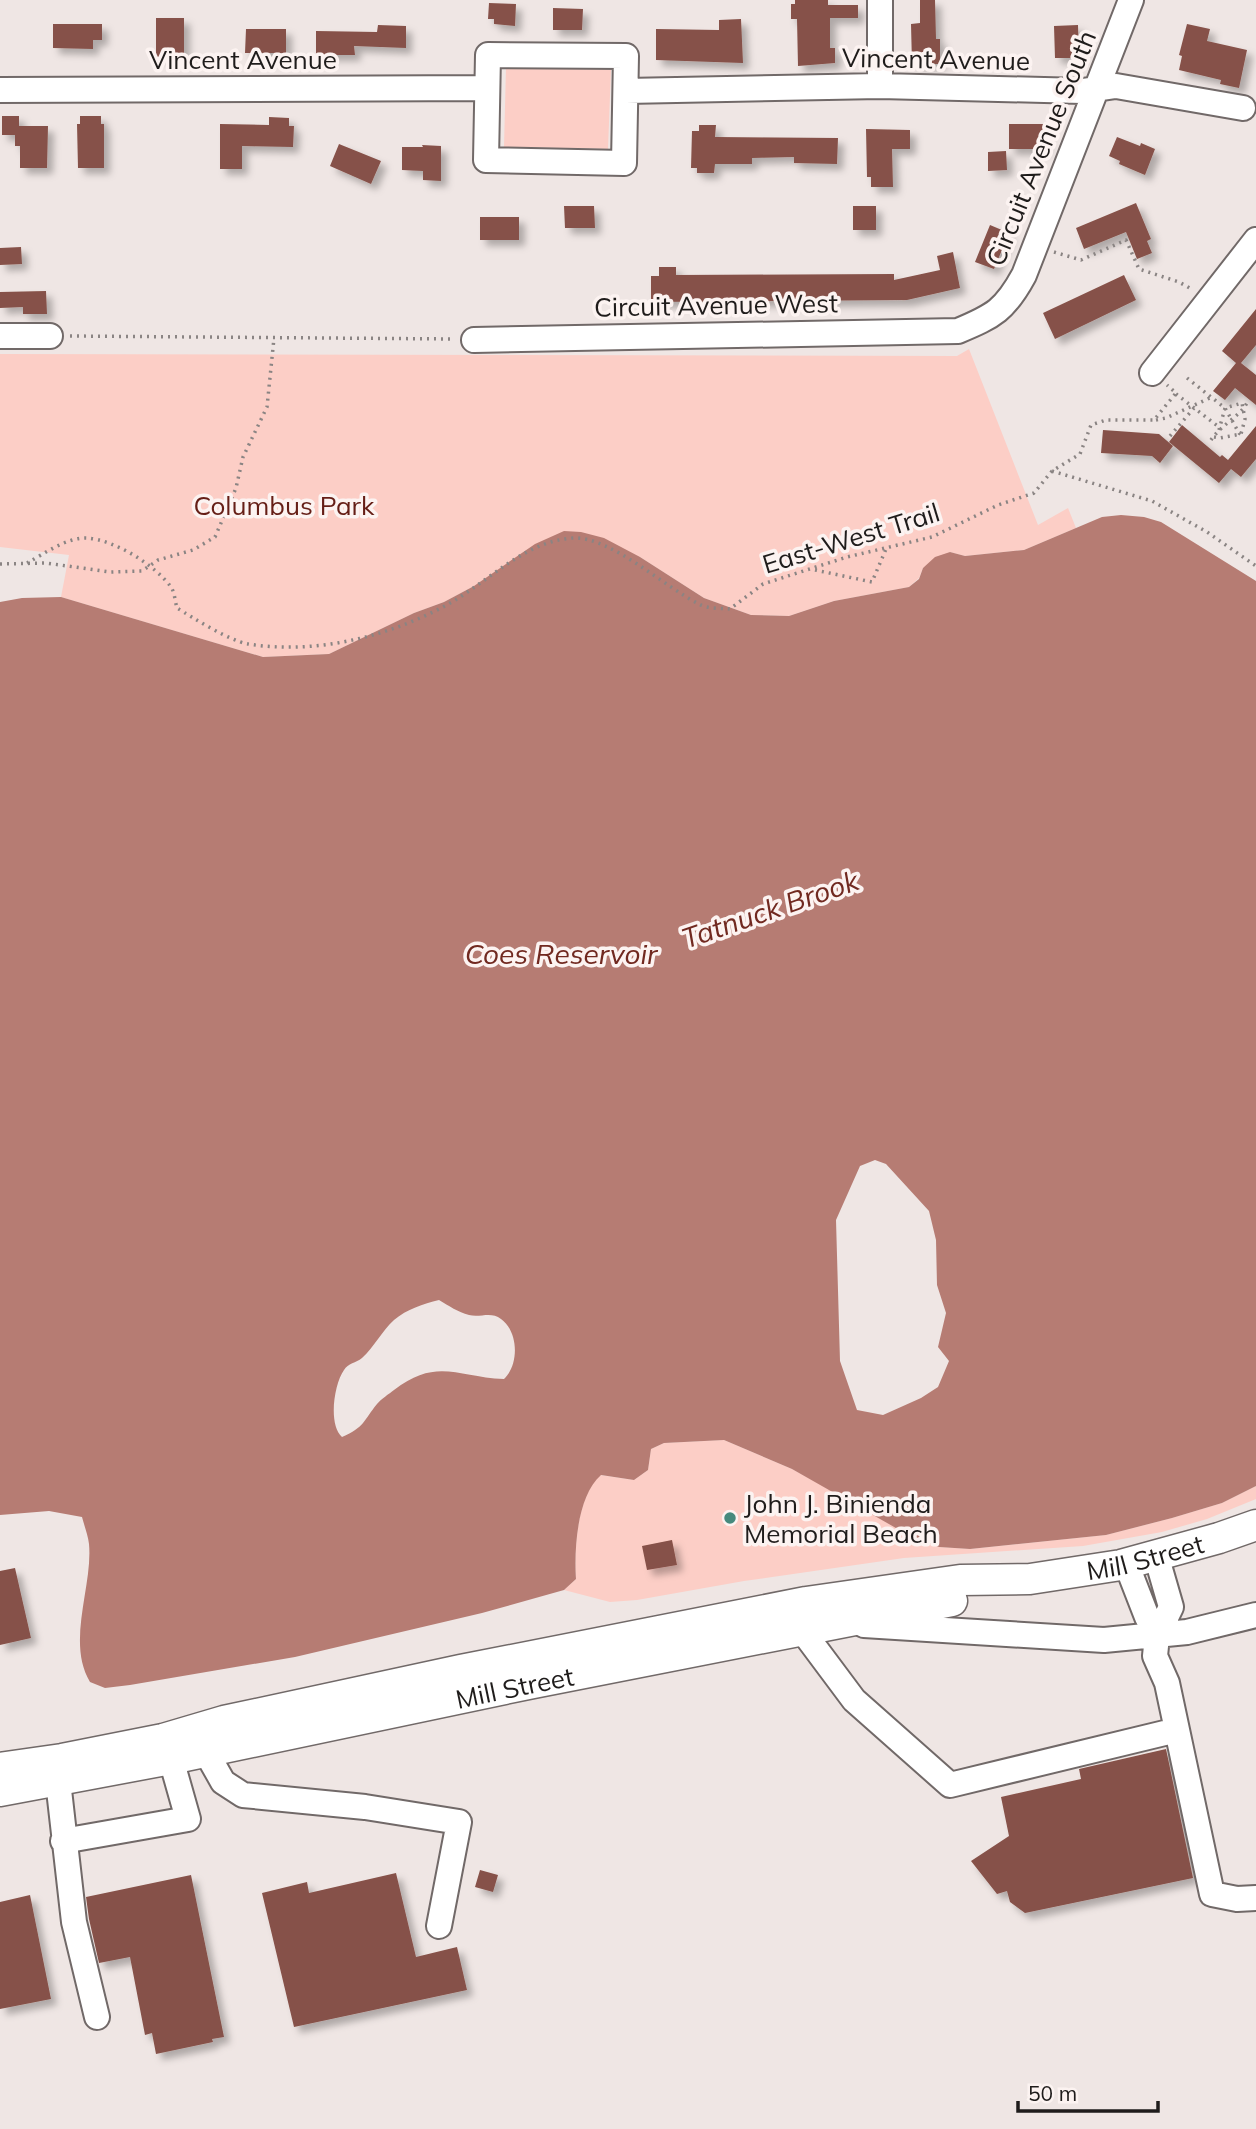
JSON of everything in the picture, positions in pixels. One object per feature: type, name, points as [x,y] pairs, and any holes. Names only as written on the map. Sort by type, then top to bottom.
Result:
[{"type":"main road","name":"Mill Street","points":[[0,1768],[30,1779],[171,1759],[801,1629],[971,1597],[1030,1579],[1126,1563],[1256,1525]]},
{"type":"main road","name":"Mill Street","points":[[30,1779],[62,1759],[163,1739],[224,1721],[448,1673],[806,1602],[960,1580],[1030,1579]]},
{"type":"street","points":[[880,0],[880,86]]},
{"type":"street","name":"Circuit Avenue South","points":[[958,331],[1000,310],[1013,295],[1024,275],[1131,0]]},
{"type":"street","points":[[488,55],[626,56],[626,91],[624,163],[486,160],[488,55]]},
{"type":"street","name":"Vincent Avenue","points":[[626,91],[880,86],[1082,91],[1116,86],[1243,108]]},
{"type":"street","name":"Vincent Avenue","points":[[0,90],[487,88]]},
{"type":"street","points":[[1152,373],[1256,240]]},
{"type":"street","name":"Circuit Avenue West","points":[[474,340],[958,331]]},
{"type":"street","points":[[0,336],[51,336]]},
{"type":"street","points":[[1156,1555],[1171,1607],[1157,1636],[1155,1656],[1167,1682],[1212,1894],[1237,1899],[1256,1898]]},
{"type":"street","points":[[1126,1563],[1157,1636]]},
{"type":"street","points":[[831,1623],[1091,1640],[1157,1636],[1256,1615]]},
{"type":"street","points":[[801,1629],[854,1700],[950,1785],[1177,1730]]},
{"type":"street","points":[[206,1752],[223,1782],[243,1795],[365,1807],[459,1822],[439,1926]]},
{"type":"street","points":[[63,1841],[188,1819],[171,1759]]},
{"type":"street","points":[[30,1779],[63,1841],[74,1922],[97,2017]]},
{"type":"path","points":[[1035,246],[1081,260],[1126,240],[1139,269],[1179,282],[1210,299]]},
{"type":"path","points":[[51,336],[474,340]]},
{"type":"path","points":[[0,564],[46,563],[110,572],[142,571],[158,560],[193,550],[215,537],[236,488],[243,457],[267,407],[274,338]]},
{"type":"path","points":[[1152,373],[1220,428]]},
{"type":"path","points":[[1187,378],[1225,408],[1242,435]]},
{"type":"path","points":[[1154,420],[1176,394]]},
{"type":"path","points":[[1154,420],[1193,407],[1212,397]]},
{"type":"path","points":[[1225,408],[1242,403],[1245,419],[1242,435]]},
{"type":"path","points":[[1242,435],[1212,438],[1244,409],[1247,403]]},
{"type":"path","points":[[1170,436],[1193,407]]},
{"type":"path","points":[[1220,428],[1225,408]]},
{"type":"path","name":"East-West Trail","points":[[149,567],[173,589],[177,608],[245,644],[318,648],[394,629],[452,602],[540,545],[575,538],[596,543],[630,559],[701,606],[730,609],[763,584],[847,557],[932,537],[998,505],[1034,493],[1052,471],[1080,454],[1091,425],[1106,420],[1154,420]]},
{"type":"path","points":[[1052,471],[1152,500],[1207,532],[1256,566]]},
{"type":"path","points":[[27,563],[60,545],[86,538],[111,544],[135,556],[149,567]]},
{"type":"path","points":[[813,569],[872,582],[887,548]]},
{"type":"green space","points":[[506,67],[611,69],[608,149],[504,147]]},
{"type":"green space","name":"Columbus Park","points":[[969,349],[1038,525],[1068,508],[1076,528],[1024,550],[965,556],[950,552],[923,568],[919,578],[909,587],[834,601],[789,616],[751,615],[704,598],[640,557],[474,586],[329,654],[263,657],[61,597],[69,555],[0,547],[0,354],[957,356]]},
{"type":"green space","name":"John J. Binienda Memorial Beach","points":[[724,1440],[792,1469],[939,1547],[970,1549],[1106,1535],[1222,1503],[1256,1486],[1256,1499],[1207,1519],[1162,1532],[1083,1546],[904,1558],[744,1581],[637,1600],[610,1602],[564,1590],[576,1579],[577,1538],[582,1509],[586,1496],[600,1475],[634,1480],[648,1470],[651,1449],[664,1443]]},
{"type":"water","name":"Coes Reservoir","points":[[1121,515],[1161,522],[1256,581],[1256,1486],[1222,1503],[1106,1535],[970,1549],[939,1547],[910,1536],[792,1469],[724,1440],[664,1443],[651,1449],[648,1470],[634,1480],[601,1475],[593,1484],[582,1509],[579,1524],[576,1579],[564,1590],[482,1613],[295,1657],[130,1685],[105,1688],[90,1682],[80,1649],[89,1560],[82,1517],[49,1511],[0,1515],[0,602],[22,598],[61,597],[263,657],[329,654],[414,613],[444,602],[474,586],[535,544],[564,531],[604,538],[640,557],[704,598],[751,615],[789,616],[834,601],[909,587],[919,579],[923,568],[935,557],[950,552],[965,556],[1024,550],[1102,517]],"holes":[[[875,1160],[886,1164],[929,1211],[936,1240],[937,1285],[946,1313],[938,1347],[949,1361],[938,1387],[883,1415],[857,1410],[840,1361],[836,1220],[860,1166]],[[439,1300],[457,1311],[469,1315],[497,1317],[507,1325],[515,1349],[509,1373],[504,1379],[448,1371],[423,1374],[409,1380],[385,1397],[359,1427],[342,1437],[335,1423],[334,1404],[337,1385],[344,1370],[362,1358],[399,1316],[415,1307]]]},
{"type":"building","points":[[795,0],[828,0],[828,5],[858,5],[858,18],[830,18],[830,48],[835,48],[835,63],[798,66],[797,19],[791,19],[791,4],[795,4]]},
{"type":"building","points":[[920,0],[935,0],[940,64],[912,64],[911,24],[920,23]]},
{"type":"building","points":[[489,3],[516,4],[515,26],[494,24],[494,19],[488,19]]},
{"type":"building","points":[[553,8],[583,9],[582,30],[553,30]]},
{"type":"building","points":[[156,18],[184,18],[184,55],[156,57]]},
{"type":"building","points":[[741,19],[743,63],[656,60],[656,29],[719,30],[719,20]]},
{"type":"building","points":[[53,24],[102,24],[102,40],[93,40],[93,49],[53,48]]},
{"type":"building","points":[[1187,24],[1210,29],[1207,41],[1247,50],[1239,88],[1220,84],[1221,80],[1179,70],[1182,56],[1179,55]]},
{"type":"building","points":[[378,25],[406,26],[406,48],[354,46],[355,55],[316,55],[316,31],[377,32]]},
{"type":"building","points":[[1078,25],[1079,58],[1055,58],[1054,26]]},
{"type":"building","points":[[246,29],[286,29],[286,53],[245,53]]},
{"type":"building","points":[[2,116],[19,116],[19,126],[48,126],[47,168],[20,168],[20,146],[15,146],[15,135],[2,135]]},
{"type":"building","points":[[80,116],[101,116],[101,124],[104,124],[104,168],[78,168],[77,124],[80,124]]},
{"type":"building","points":[[269,117],[289,118],[289,126],[294,126],[293,147],[242,146],[242,169],[220,169],[220,124],[269,125]]},
{"type":"building","points":[[1009,124],[1045,124],[1045,149],[1009,149]]},
{"type":"building","points":[[699,125],[716,125],[715,137],[838,138],[837,164],[794,163],[794,157],[752,158],[752,164],[715,164],[714,173],[697,173],[697,168],[691,168],[692,131],[699,131]]},
{"type":"building","points":[[866,129],[910,130],[910,149],[892,149],[893,187],[871,187],[871,177],[867,177]]},
{"type":"building","points":[[1117,137],[1155,149],[1145,175],[1119,164],[1120,161],[1109,156]]},
{"type":"building","points":[[339,144],[381,161],[371,184],[330,166]]},
{"type":"building","points":[[422,145],[441,146],[441,181],[423,180],[423,171],[402,170],[402,147],[423,147]]},
{"type":"building","points":[[1006,151],[1007,170],[988,171],[988,152]]},
{"type":"building","points":[[1136,203],[1151,239],[1147,241],[1152,253],[1137,259],[1126,232],[1084,249],[1076,228]]},
{"type":"building","points":[[564,206],[594,206],[595,228],[565,228]]},
{"type":"building","points":[[853,206],[876,206],[876,230],[853,230]]},
{"type":"building","points":[[480,217],[519,217],[519,240],[480,240]]},
{"type":"building","points":[[990,225],[1009,233],[994,269],[975,262]]},
{"type":"building","points":[[21,247],[22,264],[0,265],[0,248]]},
{"type":"building","points":[[953,252],[960,288],[907,300],[651,302],[651,276],[659,276],[659,267],[676,267],[676,275],[894,274],[894,280],[940,270],[937,256]]},
{"type":"building","points":[[1124,275],[1136,300],[1055,339],[1043,313]]},
{"type":"building","points":[[46,291],[47,314],[23,314],[23,307],[0,308],[0,292]]},
{"type":"building","points":[[1256,309],[1256,345],[1241,363],[1256,375],[1256,405],[1235,388],[1225,400],[1213,391],[1236,363],[1222,351]]},
{"type":"building","points":[[1182,425],[1220,457],[1222,455],[1228,460],[1256,426],[1256,459],[1241,477],[1231,469],[1219,483],[1169,442]]},
{"type":"building","points":[[1103,430],[1159,434],[1173,446],[1160,463],[1152,456],[1101,453]]},
{"type":"building","points":[[672,1540],[677,1565],[647,1570],[642,1546]]},
{"type":"building","points":[[15,1568],[31,1638],[0,1645],[0,1571]]},
{"type":"building","points":[[1166,1749],[1193,1878],[1025,1913],[1010,1902],[1007,1891],[997,1894],[971,1861],[1009,1836],[1001,1797],[1081,1779],[1079,1769]]},
{"type":"building","points":[[480,1870],[498,1875],[493,1892],[475,1887]]},
{"type":"building","points":[[396,1873],[416,1957],[457,1947],[467,1990],[294,2027],[262,1893],[307,1882],[309,1893]]},
{"type":"building","points":[[191,1875],[224,2037],[212,2039],[213,2042],[156,2054],[152,2033],[145,2035],[130,1957],[99,1963],[86,1897]]},
{"type":"building","points":[[30,1895],[51,1999],[0,2009],[0,1902]]},
{"type":"place","name":"John J. Binienda Memorial Beach","points":[[730,1518]]},
{"type":"water label","name":"Tatnuck Brook","points":[[770,909]]}]
